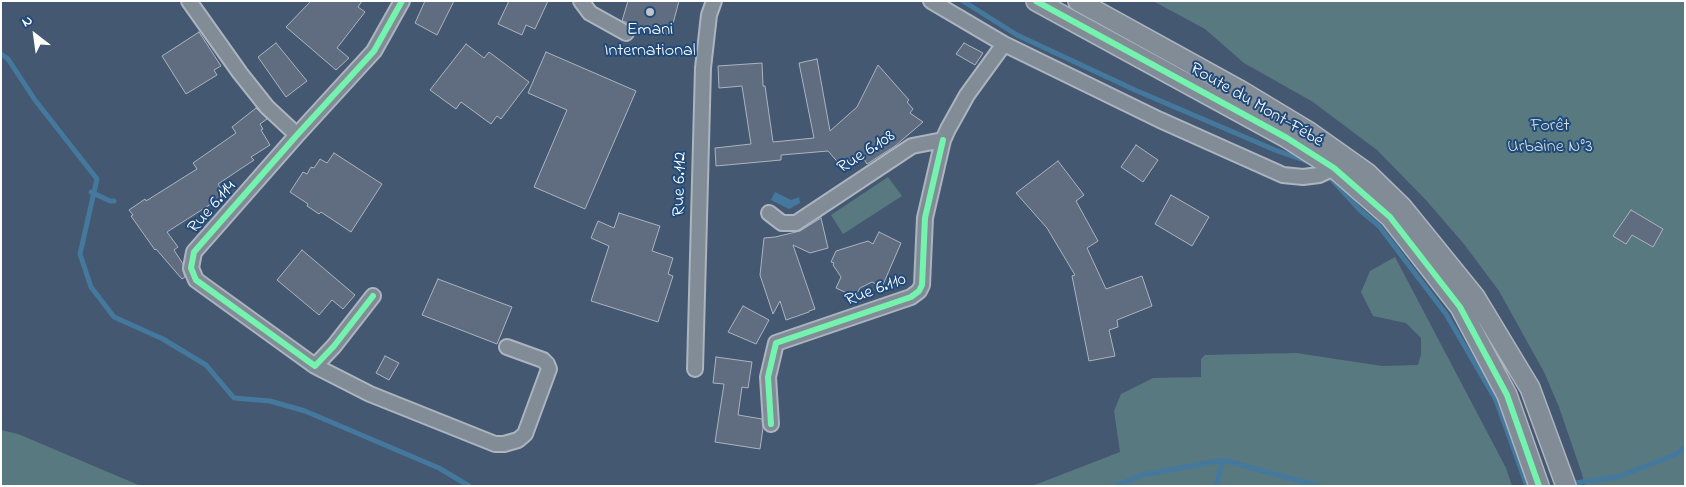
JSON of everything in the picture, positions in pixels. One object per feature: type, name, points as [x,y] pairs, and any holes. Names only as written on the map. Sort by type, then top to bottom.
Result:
[{"type":"street","points":[[189,1],[240,73],[267,107],[296,135]]},
{"type":"street","name":"Rue 6.114","points":[[402,1],[374,52],[296,135],[194,252],[191,268],[196,280],[315,366],[370,394],[494,444],[504,444],[518,440],[524,434],[549,369],[543,360],[507,347]]},
{"type":"street","points":[[581,1],[590,13],[626,33]]},
{"type":"street","name":"Rue 6.112","points":[[695,369],[703,68],[709,15],[714,1]]},
{"type":"street","points":[[931,1],[1004,44],[1160,120],[1283,175],[1303,177],[1319,175],[1334,168]]},
{"type":"street","name":"Route du Mont-Fébé","points":[[1036,1],[1279,134],[1334,168],[1390,217],[1460,307],[1507,395],[1539,486]]},
{"type":"street","name":"Route du Mont-Fébé","points":[[1078,1],[1241,91],[1309,132],[1367,173],[1402,207],[1476,297],[1530,388],[1566,486]]},
{"type":"street","points":[[943,140],[967,96],[1004,44]]},
{"type":"street","name":"Rue 6.108","points":[[769,213],[782,223],[796,223],[912,146],[943,140]]},
{"type":"street","name":"Rue 6.110","points":[[771,424],[768,377],[776,343],[911,297],[919,291],[922,285],[925,218],[943,140]]},
{"type":"street","points":[[315,366],[334,346],[373,296]]},
{"type":"green space","name":"Forêt Urbaine N°3","points":[[1153,1],[1685,1],[1685,486],[1585,486],[1559,407],[1544,372],[1499,291],[1464,244],[1425,199],[1377,150],[1313,102],[1244,63],[1205,29]]},
{"type":"green space","points":[[888,177],[902,196],[843,234],[831,215]]},
{"type":"green space","points":[[1395,257],[1506,468],[1512,486],[1032,486],[1120,452],[1114,411],[1121,394],[1153,378],[1201,377],[1201,359],[1205,355],[1296,353],[1382,366],[1418,365],[1421,354],[1421,338],[1406,323],[1373,316],[1361,292],[1370,271]]},
{"type":"green space","points":[[1,430],[18,434],[141,486],[1,486]]},
{"type":"water","points":[[775,192],[791,200],[799,197],[800,203],[789,209],[771,200]]},
{"type":"building","points":[[311,1],[362,1],[358,7],[365,12],[337,48],[349,58],[336,70],[286,27]]},
{"type":"building","points":[[425,1],[454,1],[437,35],[415,23]]},
{"type":"building","points":[[509,1],[548,1],[535,29],[526,25],[522,35],[498,24]]},
{"type":"building","name":"Emani International","points":[[628,1],[679,1],[670,35],[622,21]]},
{"type":"building","points":[[199,32],[221,66],[214,70],[217,75],[186,94],[162,56]]},
{"type":"building","points":[[276,43],[307,81],[286,97],[258,57]]},
{"type":"building","points":[[964,43],[983,53],[975,65],[956,54]]},
{"type":"building","points":[[466,44],[484,58],[489,52],[529,82],[501,119],[497,116],[491,124],[461,102],[456,109],[430,90]]},
{"type":"building","points":[[546,52],[636,91],[585,209],[534,187],[567,110],[528,93]]},
{"type":"building","points":[[817,59],[830,131],[857,107],[878,65],[909,100],[907,102],[913,109],[910,113],[923,122],[895,146],[867,164],[860,153],[842,167],[828,151],[781,155],[781,160],[716,166],[715,148],[751,144],[742,86],[719,88],[718,66],[762,63],[763,86],[765,86],[773,142],[814,138],[799,63]]},
{"type":"building","points":[[256,108],[267,119],[260,124],[263,129],[261,130],[270,145],[251,157],[254,160],[218,184],[225,195],[167,232],[178,247],[174,250],[183,264],[185,277],[182,279],[155,250],[131,216],[133,215],[129,210],[197,169],[193,163],[236,133],[232,127]]},
{"type":"building","points":[[1136,145],[1158,160],[1143,182],[1121,167]]},
{"type":"building","points":[[334,153],[382,184],[351,232],[321,212],[319,214],[290,192],[303,172],[307,174],[311,167],[314,168],[320,159],[327,163]]},
{"type":"building","points":[[1058,161],[1084,195],[1076,201],[1098,241],[1087,248],[1106,289],[1142,276],[1152,306],[1117,320],[1118,327],[1109,330],[1115,356],[1089,361],[1072,276],[1075,275],[1047,228],[1016,193]]},
{"type":"building","points":[[1171,195],[1209,217],[1192,246],[1155,224]]},
{"type":"building","points":[[1631,210],[1663,229],[1653,247],[1632,235],[1626,244],[1613,236]]},
{"type":"building","points":[[619,213],[660,226],[652,251],[673,258],[668,274],[673,276],[658,322],[591,301],[609,246],[591,238],[598,221],[614,228]]},
{"type":"building","points":[[821,218],[828,248],[810,253],[793,245],[815,309],[786,320],[780,301],[773,314],[760,275],[764,238],[800,231]]},
{"type":"building","points":[[879,232],[901,243],[882,287],[872,282],[860,288],[855,297],[836,288],[841,277],[833,265],[834,263],[831,262],[836,251],[868,241],[873,244]]},
{"type":"building","points":[[302,250],[355,295],[343,309],[332,300],[319,315],[277,280]]},
{"type":"building","points":[[438,279],[512,307],[497,344],[422,315]]},
{"type":"building","points":[[743,306],[769,320],[756,344],[728,332]]},
{"type":"building","points":[[385,356],[399,363],[389,380],[376,373]]},
{"type":"building","points":[[716,357],[752,362],[748,388],[742,387],[738,415],[762,419],[763,428],[760,449],[715,442],[724,384],[713,383]]},
{"type":"waterway","points":[[963,1],[1017,35],[1135,90],[1275,150],[1309,162]]},
{"type":"waterway","points":[[1,54],[8,59],[35,100],[97,179],[80,254],[91,287],[114,317],[163,339],[206,365],[234,398],[270,401],[305,411],[439,468],[469,486]]},
{"type":"waterway","points":[[1326,173],[1360,210],[1379,226],[1446,314],[1496,400],[1527,486]]},
{"type":"waterway","points":[[91,192],[114,201]]},
{"type":"waterway","points":[[1568,484],[1617,477],[1675,455],[1685,447]]},
{"type":"waterway","points":[[1116,486],[1142,475],[1223,460],[1318,486]]},
{"type":"waterway","points":[[1216,486],[1223,460]]},
{"type":"cycle path","points":[[373,296],[334,346],[315,366],[196,280],[191,268],[194,252],[374,51],[402,1]]},
{"type":"cycle path","points":[[1036,1],[1287,138],[1334,168],[1390,217],[1460,307],[1507,395],[1539,486]]},
{"type":"cycle path","points":[[771,424],[768,377],[776,343],[911,297],[919,291],[922,285],[925,218],[943,140]]},
{"type":"place","name":"Emani International","points":[[650,12]]}]
